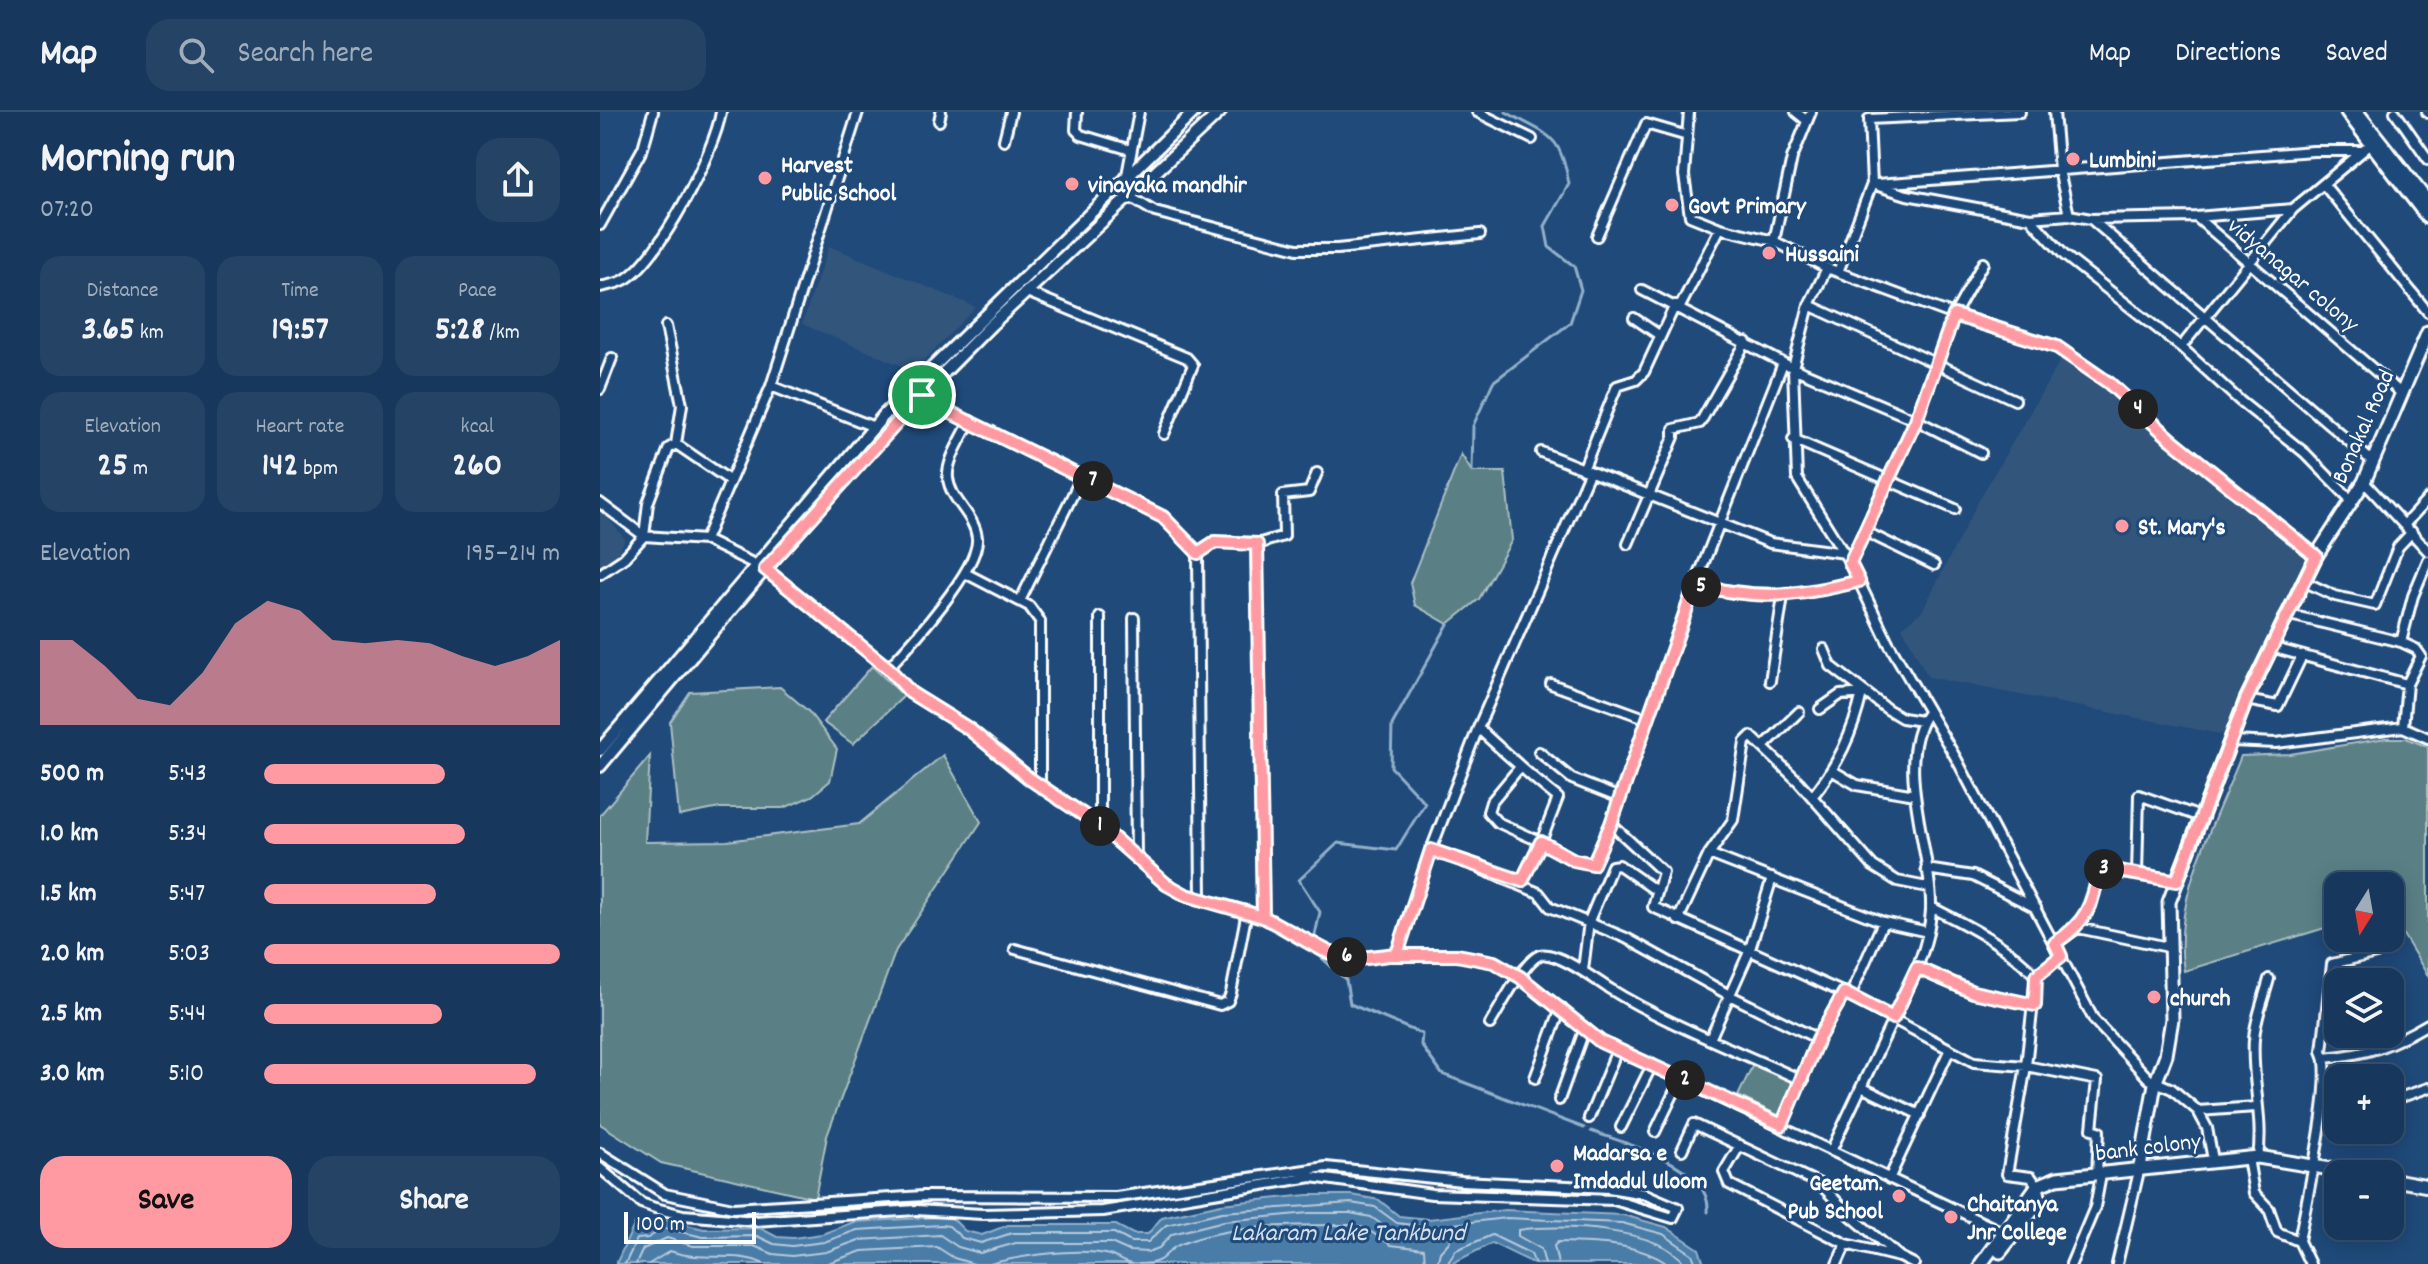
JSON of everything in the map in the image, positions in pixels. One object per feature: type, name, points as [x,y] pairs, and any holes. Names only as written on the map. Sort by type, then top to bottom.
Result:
[{"type":"main road","points":[[2347,112],[2366,148],[2428,218]]},
{"type":"main road","points":[[2357,112],[2428,202]]},
{"type":"main road","name":"Bonakal Road","points":[[2140,1167],[2155,1084],[2166,1055],[2172,1019],[2169,902],[2246,700],[2316,556],[2364,482],[2428,332]]},
{"type":"main road","name":"bank colony","points":[[2037,1186],[2057,1178],[2213,1160],[2253,1158],[2324,1167]]},
{"type":"main road","points":[[2404,1182],[2428,1186]]},
{"type":"main road","points":[[1981,1264],[2037,1186]]},
{"type":"main road","points":[[1991,1264],[2040,1201],[2037,1186]]},
{"type":"street","points":[[600,225],[643,148],[653,112]]},
{"type":"street","points":[[600,287],[626,279],[653,250],[704,167],[721,112]]},
{"type":"street","points":[[705,540],[771,386],[858,112]]},
{"type":"street","points":[[1004,140],[1011,112]]},
{"type":"street","points":[[1077,112],[1076,130],[1081,135],[1131,150]]},
{"type":"street","points":[[1127,175],[1139,112]]},
{"type":"street","points":[[600,766],[603,750],[764,563],[874,427],[981,316],[1194,112]]},
{"type":"street","points":[[764,563],[922,395],[1128,196],[1220,112]]},
{"type":"street","points":[[1477,112],[1532,139]]},
{"type":"street","points":[[1689,112],[1684,135],[1684,175],[1690,216],[1720,228],[1774,241],[1827,268],[1954,315],[2057,347],[2109,383],[2171,439],[2316,556]]},
{"type":"street","points":[[1774,241],[1792,158],[1808,116],[1796,112]]},
{"type":"street","points":[[1838,272],[1872,184],[1869,119],[1888,115],[2020,112]]},
{"type":"street","points":[[2054,112],[2059,170],[2069,215]]},
{"type":"street","points":[[2395,112],[2428,159]]},
{"type":"street","points":[[1597,236],[1646,124],[1684,135]]},
{"type":"street","points":[[1872,184],[2366,148]]},
{"type":"street","points":[[2181,347],[2293,209],[2325,186],[2366,148]]},
{"type":"street","points":[[1872,184],[1907,195],[2030,218],[2069,215],[2091,219],[2196,217],[2293,209]]},
{"type":"street","points":[[2325,186],[2428,312]]},
{"type":"street","points":[[1128,196],[1155,212],[1297,249],[1480,234]]},
{"type":"street","name":"vidyanagar colony","points":[[2196,217],[2401,393]]},
{"type":"street","points":[[2030,218],[2064,255],[2181,347],[2240,401],[2305,453],[2352,501]]},
{"type":"street","points":[[2091,219],[2372,461]]},
{"type":"street","points":[[1397,954],[1431,850],[1489,696],[1586,471],[1617,386],[1636,380],[1644,372],[1659,335],[1720,228]]},
{"type":"street","points":[[1850,563],[1916,420],[1939,364],[1954,315],[1983,263]]},
{"type":"street","points":[[1827,268],[1809,305],[1793,368],[1793,439],[1797,478],[1845,553],[2103,1032],[2155,1084],[2172,1089],[2198,1111],[2207,1128],[2213,1160]]},
{"type":"street","points":[[1642,290],[1793,368],[1916,420],[1981,453]]},
{"type":"street","points":[[1027,292],[1187,358],[1193,365],[1164,434]]},
{"type":"street","points":[[1809,305],[2015,400]]},
{"type":"street","points":[[1634,318],[1659,335]]},
{"type":"street","points":[[666,326],[682,405],[676,444]]},
{"type":"street","points":[[1628,544],[1674,437],[1674,429],[1695,427],[1700,423],[1746,342]]},
{"type":"street","points":[[600,389],[612,358]]},
{"type":"street","points":[[1520,767],[1491,802],[1488,812],[1497,822],[1589,865],[1596,859],[1611,824],[1695,585],[1783,363]]},
{"type":"street","points":[[771,386],[874,427]]},
{"type":"street","points":[[922,395],[1163,517],[1198,553],[1201,899]]},
{"type":"street","points":[[888,668],[965,573],[977,547],[977,536],[947,479],[949,467],[970,421]]},
{"type":"street","points":[[1793,439],[1955,509]]},
{"type":"street","points":[[676,444],[729,480]]},
{"type":"street","points":[[600,574],[624,558],[644,536],[648,503],[669,448],[676,444]]},
{"type":"street","points":[[1541,452],[1770,543],[1845,553]]},
{"type":"street","points":[[1198,553],[1215,542],[1257,544],[1282,539],[1285,531],[1283,495],[1309,492],[1317,473]]},
{"type":"street","points":[[1020,601],[1082,476]]},
{"type":"street","points":[[2364,482],[2428,551]]},
{"type":"street","points":[[2405,524],[2428,499]]},
{"type":"street","points":[[600,503],[644,536],[705,540],[764,563],[888,668],[911,693],[969,729],[1100,826],[1166,884],[1201,899],[1263,917],[1329,952],[1351,959],[1397,954],[1472,956],[1494,962],[1520,977],[1617,1050],[1782,1125],[2005,1233]]},
{"type":"street","points":[[1866,532],[1934,565]]},
{"type":"street","points":[[2303,581],[2335,596],[2375,605],[2398,547],[2412,532]]},
{"type":"street","points":[[1257,544],[1263,917]]},
{"type":"street","points":[[2401,642],[2428,560]]},
{"type":"street","points":[[965,573],[1029,606],[1040,621],[1040,784]]},
{"type":"street","points":[[1695,585],[1723,592],[1783,596],[1859,581]]},
{"type":"street","points":[[1770,681],[1783,596]]},
{"type":"street","points":[[2286,614],[2401,642],[2416,649],[2421,656],[2407,684],[2403,727]]},
{"type":"street","points":[[1100,617],[1100,826]]},
{"type":"street","points":[[1134,618],[1136,858]]},
{"type":"street","points":[[2271,647],[2407,684]]},
{"type":"street","points":[[1824,649],[1831,666],[1865,692],[1902,718],[1922,721]]},
{"type":"street","points":[[2246,700],[2278,706],[2302,656]]},
{"type":"street","points":[[1551,684],[1648,719]]},
{"type":"street","points":[[1820,709],[1840,695],[1865,692]]},
{"type":"street","points":[[1812,797],[1833,771],[1848,741],[1865,692]]},
{"type":"street","points":[[1764,746],[1799,712]]},
{"type":"street","points":[[1831,1151],[1917,968],[1928,932],[1931,907],[1915,795],[1915,749],[1922,721],[1928,712]]},
{"type":"street","points":[[2232,741],[2276,743],[2403,727],[2428,738]]},
{"type":"street","points":[[1431,850],[1522,881],[1559,802],[1478,728]]},
{"type":"street","points":[[1678,920],[1709,854],[1733,820],[1746,739],[1753,736],[1873,866],[1897,881],[1927,887]]},
{"type":"street","points":[[1539,752],[1572,779],[1620,798]]},
{"type":"street","points":[[1833,771],[1857,785],[1915,795]]},
{"type":"street","points":[[2137,874],[2139,795],[2203,818]]},
{"type":"street","points":[[1611,824],[1663,872],[1655,890],[1653,907],[1847,995],[1974,1062],[2026,1066],[2097,1080],[2092,1129],[2099,1131],[2095,1207],[2071,1264]]},
{"type":"street","points":[[1709,854],[1883,922],[1928,932]]},
{"type":"street","points":[[1583,970],[1589,921],[1612,866],[1619,865],[1655,890]]},
{"type":"street","points":[[2055,943],[2078,928],[2091,906],[2100,868],[2177,881]]},
{"type":"street","points":[[1481,869],[1539,893],[1550,907],[1589,921],[1818,1039]]},
{"type":"street","points":[[1926,869],[1973,876],[2037,909]]},
{"type":"street","points":[[1711,1037],[1749,952],[1772,878]]},
{"type":"street","points":[[1931,907],[1987,935],[2017,956],[2036,976],[2035,1005],[2007,1174],[2031,1177],[2037,1186]]},
{"type":"street","points":[[1015,949],[1220,1005],[1228,1001],[1231,993],[1247,911]]},
{"type":"street","points":[[1782,1125],[1818,1039],[1847,995],[1883,922]]},
{"type":"street","points":[[2078,928],[2168,947]]},
{"type":"street","points":[[2310,1264],[2299,1241],[2325,1097],[2325,1058],[2322,1051],[2332,964],[2376,953]]},
{"type":"street","points":[[1490,1024],[1520,977],[1541,955],[1583,970],[1634,1002],[1803,1081]]},
{"type":"street","points":[[2036,976],[2061,956]]},
{"type":"street","points":[[1917,968],[1973,992],[2035,1005]]},
{"type":"street","points":[[2269,979],[2254,1037],[2256,1107],[2262,1132],[2253,1158],[2254,1193],[2269,1209],[2277,1232],[2299,1241]]},
{"type":"street","points":[[1535,1078],[1561,1008]]},
{"type":"street","points":[[2325,1058],[2367,1054],[2428,1024]]},
{"type":"street","points":[[1559,1100],[1585,1028]]},
{"type":"street","points":[[1889,1179],[1950,1049]]},
{"type":"street","points":[[1589,1118],[1617,1050]]},
{"type":"street","points":[[1621,1127],[1652,1065]]},
{"type":"street","points":[[1655,1132],[1681,1078]]},
{"type":"street","points":[[1861,1087],[1920,1115]]},
{"type":"street","points":[[2404,1096],[2428,1088]]},
{"type":"street","points":[[2198,1111],[2256,1107]]},
{"type":"street","points":[[1682,1150],[1694,1124],[1820,1184],[1838,1204],[1900,1257]]},
{"type":"street","points":[[1740,1145],[1724,1172],[1729,1184],[1846,1244],[1900,1257],[1914,1264]]},
{"type":"street","points":[[600,1153],[665,1194],[733,1208],[923,1196],[1116,1197],[1326,1167],[1462,1181],[1609,1188],[1645,1194],[1678,1208],[1673,1218],[1614,1200],[1432,1194],[1312,1177],[1103,1211],[982,1214],[916,1210],[755,1221],[683,1215],[655,1208],[641,1203],[610,1173],[600,1168]]},
{"type":"street","points":[[610,1173],[617,1164]]},
{"type":"street","points":[[2117,1264],[2140,1167]]},
{"type":"street","points":[[1837,1264],[1846,1244]]},
{"type":"shaded area","points":[[829,246],[976,307],[914,371],[802,324]]},
{"type":"shaded area","name":"St. Mary's","points":[[2064,354],[2314,554],[2230,736],[1928,677],[1902,627],[1922,611],[1980,498]]},
{"type":"shaded area","points":[[600,508],[625,539],[614,564],[600,567]]},
{"type":"green space","points":[[1461,454],[1472,472],[1505,472],[1512,540],[1479,599],[1448,624],[1415,605],[1410,583]]},
{"type":"green space","points":[[872,666],[904,696],[853,744],[823,722]]},
{"type":"green space","points":[[780,687],[809,712],[837,749],[830,781],[812,796],[784,808],[720,808],[679,816],[670,722],[690,692]]},
{"type":"green space","points":[[2386,738],[2406,738],[2428,747],[2428,976],[2404,936],[2404,872],[2324,872],[2324,928],[2184,971],[2182,944],[2189,889],[2241,756],[2290,754]]},
{"type":"green space","points":[[943,755],[981,822],[896,950],[827,1136],[815,1198],[661,1163],[600,1124],[600,815],[650,756],[645,842],[727,841],[859,824]]},
{"type":"green space","points":[[1755,1060],[1796,1081],[1779,1116],[1738,1096]]},
{"type":"water","name":"Lakaram Lake Tankbund","points":[[1308,1195],[1352,1195],[1379,1200],[1399,1216],[1429,1219],[1505,1210],[1623,1215],[1666,1227],[1699,1249],[1704,1264],[1535,1264],[1492,1243],[1451,1264],[616,1264],[635,1223],[645,1231],[662,1219],[704,1229],[760,1228],[777,1237],[793,1238],[822,1234],[854,1222],[941,1217],[952,1218],[965,1231],[982,1235],[1008,1225],[1116,1225],[1133,1234],[1148,1234],[1162,1217],[1221,1204]]},
{"type":"waterway","points":[[1472,472],[1473,426],[1493,382],[1570,323],[1581,290],[1574,266],[1549,247],[1545,226],[1569,184],[1561,154],[1550,138],[1506,112]]},
{"type":"waterway","points":[[1448,624],[1392,725],[1391,767],[1425,803],[1396,850],[1338,843],[1299,880],[1320,912],[1312,949],[1346,980],[1350,1004],[1422,1034],[1421,1045],[1442,1074],[1584,1128]]},
{"type":"waterway","points":[[1591,1131],[1644,1150],[1682,1169],[1696,1181],[1706,1196],[1708,1212]]},
{"type":"place","name":"Lumbini","points":[[2073,159]]},
{"type":"place","name":"Harvest Public School","points":[[765,178]]},
{"type":"place","name":"vinayaka mandhir","points":[[1072,184]]},
{"type":"place","name":"Govt Primary","points":[[1672,205]]},
{"type":"place","name":"Hussaini","points":[[1769,253]]},
{"type":"place","name":"St. Mary's","points":[[2122,526]]},
{"type":"place","name":"church","points":[[2154,997]]},
{"type":"place","name":"Madarsa e Imdadul Uloom","points":[[1557,1166]]},
{"type":"place","name":"Geetam. Pub School","points":[[1899,1196]]},
{"type":"place","name":"Chaitanya Jnr College","points":[[1951,1217]]},
{"type":"route","points":[[922,395],[765,569],[888,668],[911,693],[969,729],[1030,779],[1100,826],[1166,884],[1186,895],[1263,917],[1289,928],[1329,952],[1351,959],[1389,955],[1457,955],[1494,962],[1520,977],[1601,1042],[1782,1125],[1818,1039],[1844,993],[1893,1018],[1917,968],[1973,992],[2035,1005],[2036,976],[2061,956],[2055,943],[2078,928],[2091,906],[2100,868],[2177,881],[2246,700],[2316,556],[2171,439],[2109,383],[2057,347],[1954,315],[1939,364],[1916,420],[1850,563],[1859,581],[1796,596],[1723,592],[1695,585],[1611,824],[1593,864],[1574,860],[1541,842],[1522,881],[1431,850],[1397,954],[1351,959],[1329,952],[1289,928],[1263,917],[1257,544],[1215,542],[1198,553],[1163,517],[929,402],[922,395]]}]
